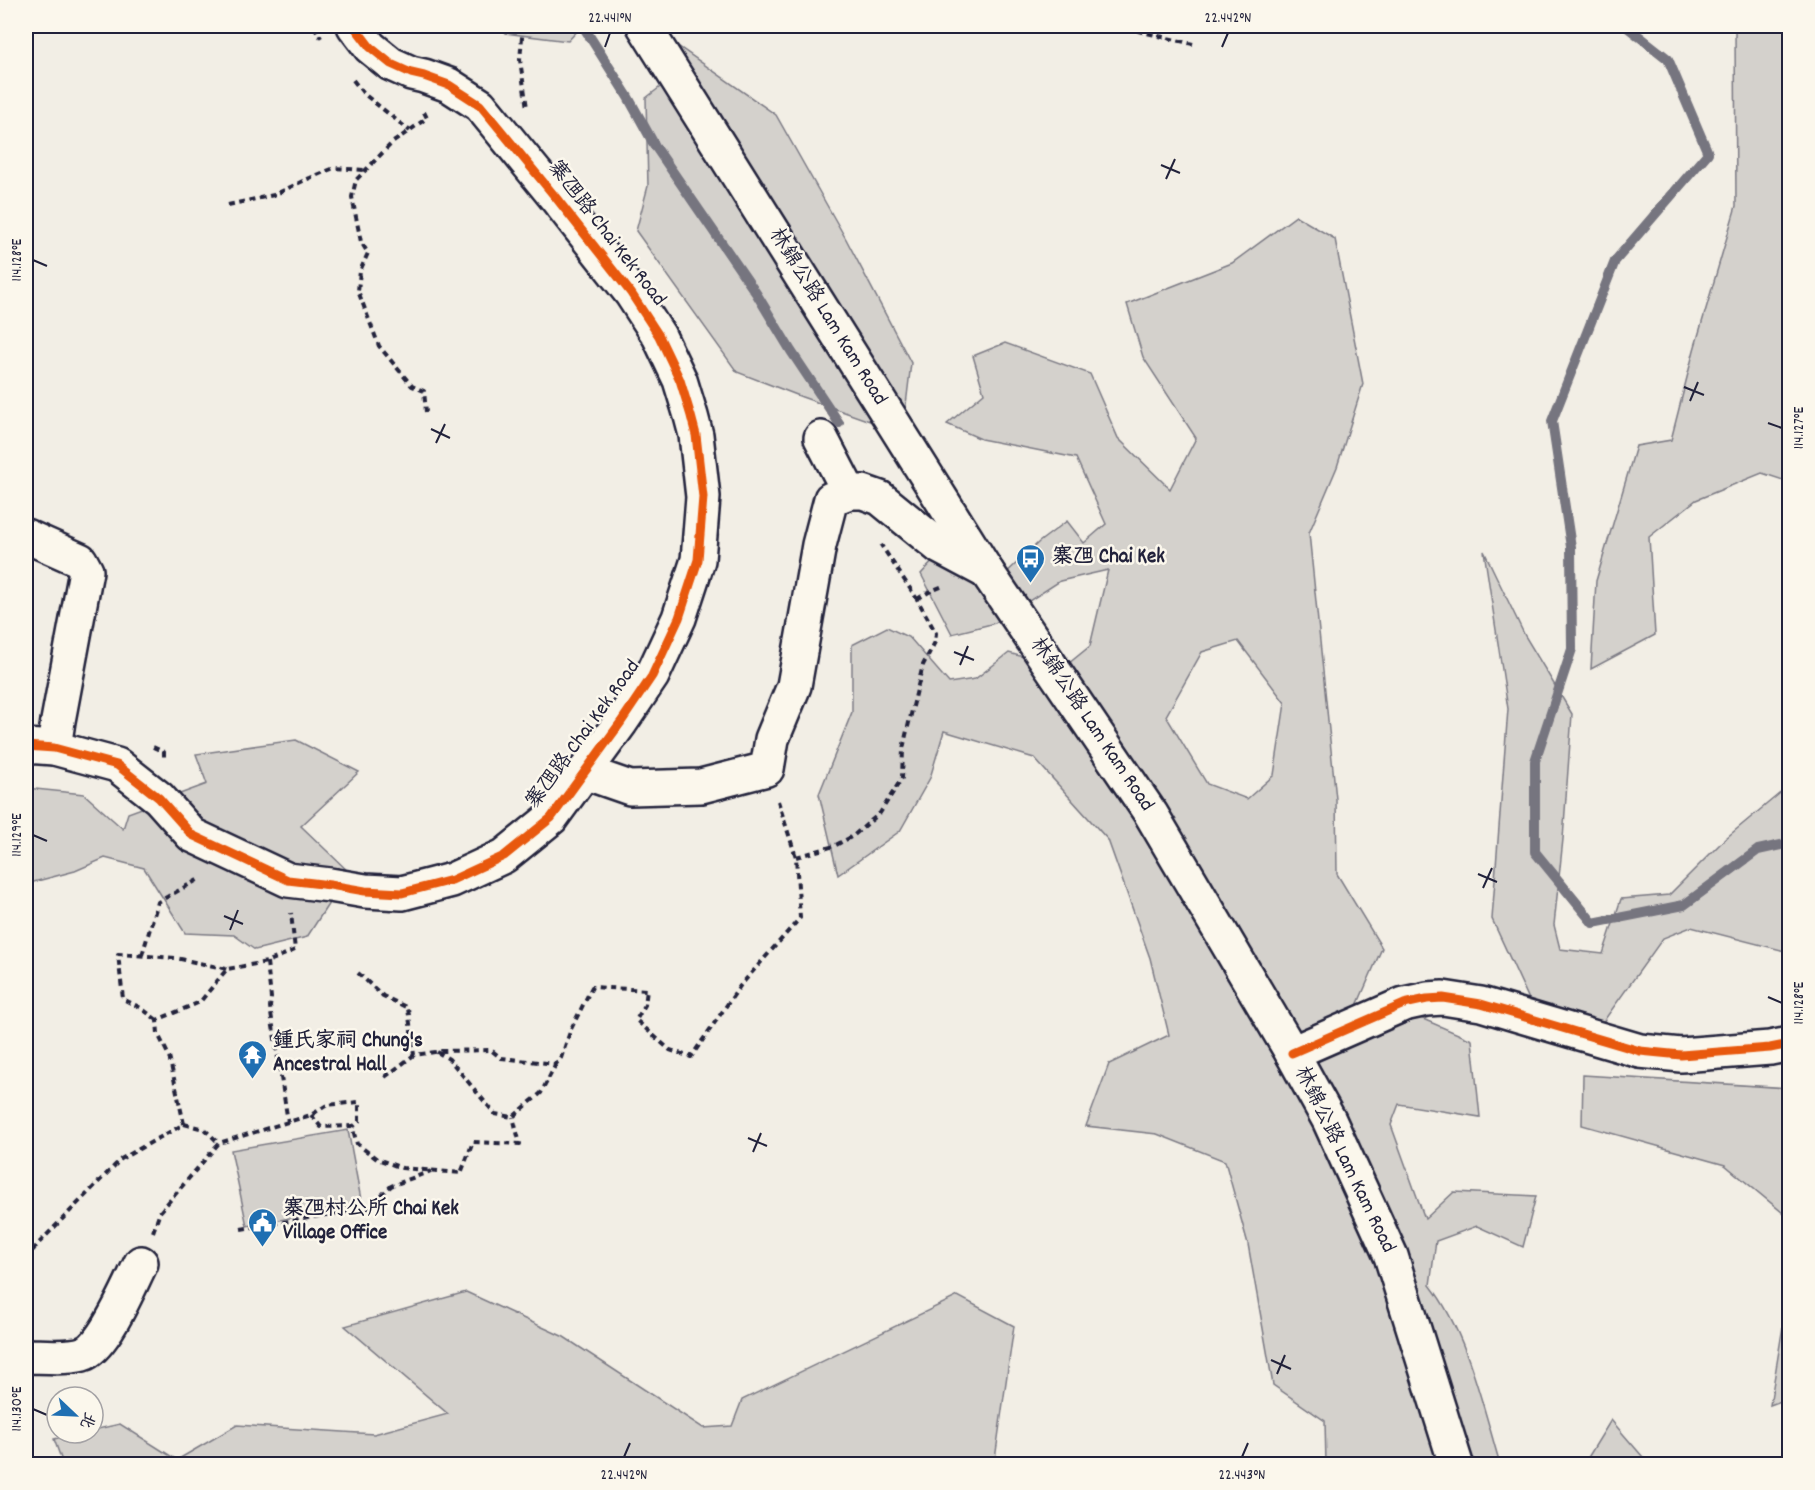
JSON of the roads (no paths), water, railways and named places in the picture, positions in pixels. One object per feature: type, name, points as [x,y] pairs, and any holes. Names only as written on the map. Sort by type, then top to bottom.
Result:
[{"type":"street","name":"寨乪路 Chai Kek Road","points":[[40,747],[117,765],[159,798],[192,835],[288,880],[365,891],[402,893],[452,880],[504,856],[551,818],[652,676],[679,618],[698,560],[703,497],[696,435],[686,398],[668,352],[641,306],[489,116],[471,98],[449,85],[391,64],[370,47],[354,26]]},
{"type":"street","name":"林錦公路 Lam Kam Road","points":[[644,26],[987,572],[1151,814],[1292,1053],[1329,1120],[1391,1256],[1456,1464]]},
{"type":"street","points":[[821,438],[849,492]]},
{"type":"street","points":[[584,772],[630,788],[701,786],[767,769],[772,739],[794,686],[819,545],[831,499],[849,492],[863,492],[880,498],[940,547],[987,572]]},
{"type":"street","points":[[26,536],[80,560],[86,571],[57,721],[40,747]]},
{"type":"street","points":[[1292,1053],[1404,1004],[1443,998],[1480,1004],[1640,1051],[1681,1055],[1770,1048],[1790,1044]]},
{"type":"street","points":[[26,1356],[72,1356],[85,1353],[95,1346],[106,1331],[141,1263]]},
{"type":"waterway","points":[[583,26],[628,97],[655,146],[756,293],[839,423]]},
{"type":"waterway","points":[[1626,26],[1668,59],[1708,153],[1615,261],[1552,421],[1571,547],[1572,649],[1535,761],[1535,852],[1593,923],[1684,905],[1758,850],[1790,843]]},
{"type":"place","name":"寨乪 Chai Kek","points":[[1031,584]]},
{"type":"place","name":"鍾氏家祠 Chung's Ancestral Hall","points":[[252,1080]]},
{"type":"place","name":"寨乪村公所 Chai Kek Village Office","points":[[262,1248]]}]
